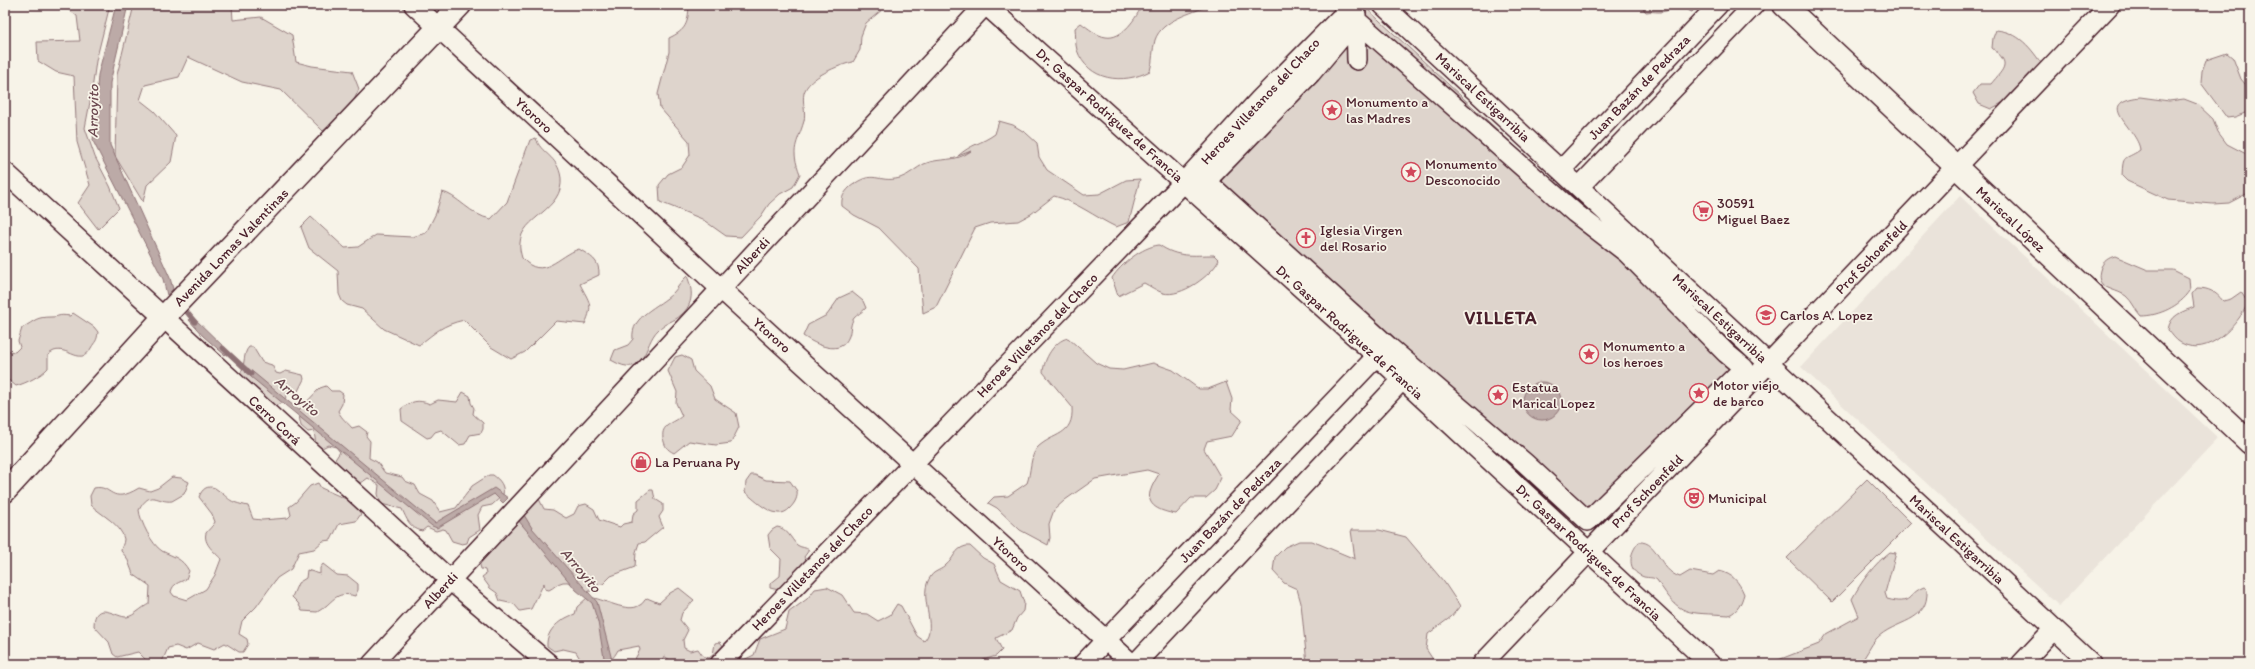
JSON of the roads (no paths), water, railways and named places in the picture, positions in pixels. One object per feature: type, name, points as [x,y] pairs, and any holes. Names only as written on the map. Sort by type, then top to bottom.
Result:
[{"type":"street","name":"Ytororo","points":[[414,5],[440,27],[721,289],[913,463],[1105,641],[1132,664]]},
{"type":"street","name":"Avenida Lomas Valentinas","points":[[5,491],[174,307],[460,5]]},
{"type":"street","name":"Dr. Gaspar Rodriguez de Francia","points":[[986,5],[1185,181],[1377,356],[1710,664]]},
{"type":"street","name":"Alberdi","points":[[372,664],[986,5]]},
{"type":"street","name":"Mariscal Estigarribia","points":[[1383,5],[1769,363],[2053,630],[2092,664]]},
{"type":"street","name":"Juan Bazán de Pedraza","points":[[1561,170],[1718,5]]},
{"type":"street","points":[[1579,186],[1754,5]]},
{"type":"street","name":"Mariscal López","points":[[1784,5],[1957,167],[2246,432]]},
{"type":"street","name":"Prof Schoenfeld","points":[[1482,664],[2110,5]]},
{"type":"street","name":"Heroes Villetanos del Chaco","points":[[720,664],[1185,181],[1260,99],[1356,10]]},
{"type":"street","points":[[1356,10],[1575,213],[1627,252],[1726,353],[1744,368],[1588,521],[1525,463],[1383,342],[1206,181],[1311,73],[1356,10]]},
{"type":"street","points":[[1356,10],[1357,60]]},
{"type":"street","name":"Cerro Corá","points":[[5,172],[174,307],[450,580],[549,664]]},
{"type":"street","name":"Juan Bazán de Pedraza","points":[[1083,664],[1377,356]]},
{"type":"street","points":[[1135,664],[1403,380]]},
{"type":"street","points":[[2021,664],[2053,630]]},
{"type":"waterway","name":"Arroyito","points":[[181,305],[195,322]]},
{"type":"waterway","name":"Arroyito","points":[[223,348],[251,374]]},
{"type":"place","name":"Monumento a las Madres","points":[[1332,110]]},
{"type":"place","name":"Monumento Desconocido","points":[[1411,172]]},
{"type":"place","name":"30591 Miguel Baez","points":[[1703,211]]},
{"type":"place","name":"Iglesia Virgen del Rosario","points":[[1306,238]]},
{"type":"place","name":"Carlos A. Lopez","points":[[1766,315]]},
{"type":"place","name":"Monumento a los heroes","points":[[1589,354]]},
{"type":"place","name":"Motor viejo de barco","points":[[1699,393]]},
{"type":"place","name":"Estatua Marical Lopez","points":[[1498,395]]},
{"type":"place","name":"La Peruana Py","points":[[641,462]]},
{"type":"place","name":"Municipal","points":[[1694,498]]},
{"type":"district","name":"VILLETA","points":[[1501,318]]}]
